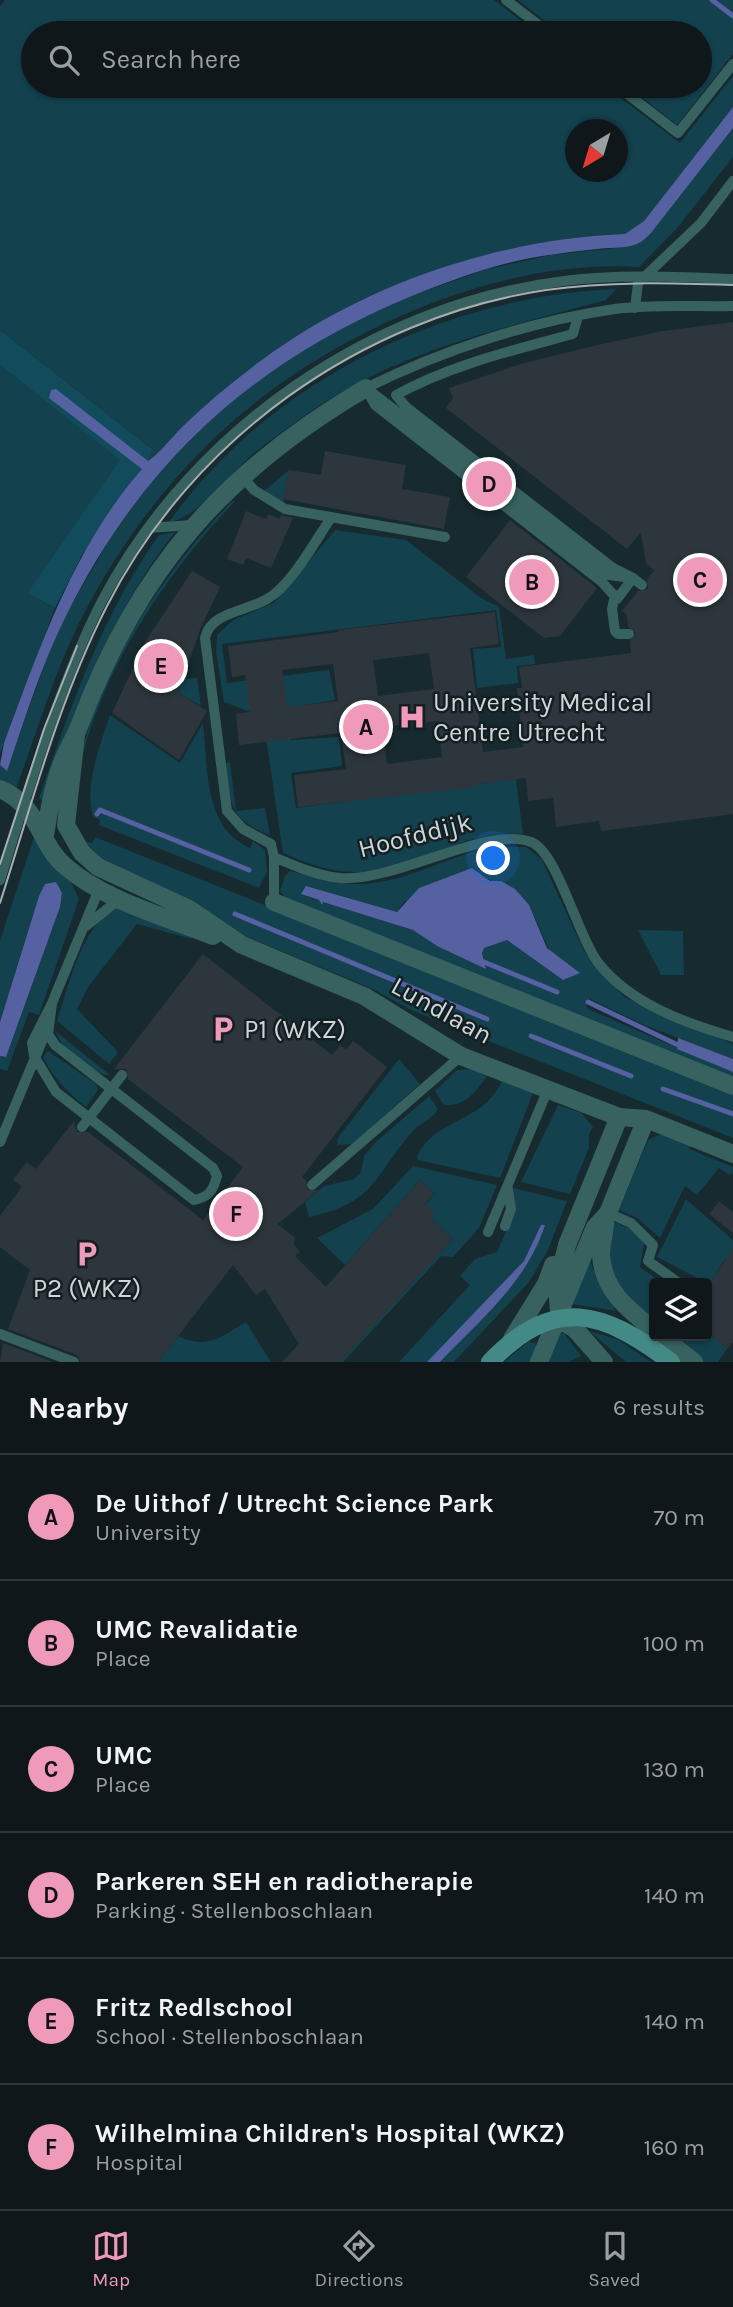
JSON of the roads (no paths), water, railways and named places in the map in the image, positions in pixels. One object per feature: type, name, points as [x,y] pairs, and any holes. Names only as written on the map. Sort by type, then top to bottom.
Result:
[{"type":"main road","points":[[489,1362],[512,1339],[532,1326],[559,1319],[588,1318],[618,1325],[671,1362]]},
{"type":"street","points":[[45,835],[49,813],[61,796],[62,761],[76,734],[100,670],[157,572],[194,526],[242,476],[298,430],[366,388]]},
{"type":"street","name":"Lundlaan","points":[[61,796],[66,825],[102,880]]},
{"type":"street","points":[[17,798],[49,813]]},
{"type":"street","points":[[17,798],[45,835]]},
{"type":"street","name":"Lundlaan","points":[[49,813],[79,863],[128,901],[232,944],[242,945]]},
{"type":"street","name":"Lundlaan","points":[[45,835],[62,863],[82,881],[102,880],[212,928],[242,945],[364,996],[461,1056],[619,1117],[646,1119],[733,1154]]},
{"type":"street","points":[[274,902],[733,1086]]},
{"type":"street","points":[[559,1319],[557,1285],[567,1245],[619,1117]]},
{"type":"street","points":[[646,1119],[606,1215],[601,1258],[610,1288],[632,1313],[649,1326]]},
{"type":"street","points":[[538,1362],[559,1319],[595,1227],[606,1215]]},
{"type":"street","points":[[512,1339],[546,1284],[555,1259],[567,1245]]},
{"type":"street","points":[[559,1319],[575,1329],[604,1362]]},
{"type":"street","points":[[667,1341],[694,1362]]},
{"type":"lane","points":[[506,0],[533,21]]},
{"type":"lane","points":[[712,91],[733,64]]},
{"type":"lane","points":[[632,98],[678,134],[706,98]]},
{"type":"lane","points":[[635,308],[638,283],[701,223],[733,181]]},
{"type":"lane","points":[[0,880],[17,798],[85,637],[121,567],[174,495],[223,444],[272,402],[348,352],[392,330],[477,298],[562,281],[644,277],[733,279]]},
{"type":"lane","points":[[366,388],[460,349],[578,316],[635,308],[733,306]]},
{"type":"lane","points":[[396,395],[418,383],[485,359],[573,334],[578,316]]},
{"type":"lane","points":[[366,388],[396,395],[406,407],[613,568],[642,585]]},
{"type":"lane","points":[[366,388],[608,575],[633,578]]},
{"type":"lane","points":[[366,388],[375,405],[602,582],[617,599]]},
{"type":"lane","points":[[242,476],[254,490],[277,506],[445,537]]},
{"type":"lane","name":"Hoofddijk","points":[[331,518],[277,593],[219,619],[207,630],[205,638],[226,811],[243,829],[271,844],[274,857],[309,871],[340,878],[394,872],[474,845],[506,841],[531,842],[548,855],[589,952],[622,989],[706,1029],[733,1037]]},
{"type":"lane","points":[[149,528],[194,526]]},
{"type":"lane","points":[[608,575],[617,599]]},
{"type":"lane","points":[[629,634],[618,634],[615,631],[612,609],[633,578]]},
{"type":"lane","points":[[274,857],[274,902]]},
{"type":"lane","points":[[52,1003],[48,1034],[55,1045],[213,1168],[217,1176],[213,1191],[204,1198],[194,1200],[56,1092],[35,1060],[32,1043],[52,1003],[102,880]]},
{"type":"lane","points":[[78,934],[112,905],[128,901]]},
{"type":"lane","points":[[0,1142],[49,1024]]},
{"type":"lane","points":[[312,1185],[461,1056]]},
{"type":"lane","points":[[82,1127],[122,1074]]},
{"type":"lane","points":[[488,1232],[548,1089]]},
{"type":"lane","points":[[505,1226],[511,1209],[508,1188]]},
{"type":"lane","points":[[606,1215],[631,1223],[653,1245],[648,1261],[673,1278]]},
{"type":"lane","points":[[0,1334],[74,1362]]},
{"type":"water","points":[[733,107],[733,128],[651,233],[639,243],[511,262],[414,295],[350,325],[291,359],[236,399],[186,444],[141,495],[101,553],[56,636],[7,771],[0,765],[4,743],[61,600],[96,532],[142,469],[49,398],[51,390],[56,389],[148,461],[200,410],[259,362],[342,310],[386,289],[480,256],[528,245],[625,234],[644,221]]},
{"type":"water","points":[[472,868],[490,881],[501,881],[515,889],[529,905],[547,948],[580,973],[563,980],[507,940],[484,948],[482,953],[486,969],[437,946],[413,930],[323,902],[322,905],[319,900],[301,894],[306,886],[397,912],[419,888]]},
{"type":"water","points":[[56,882],[62,893],[60,907],[6,1057],[0,1056],[0,1022],[39,896],[45,884]]},
{"type":"water","points":[[678,1038],[733,1059],[733,1072],[677,1049]]},
{"type":"water","points":[[541,1225],[545,1225],[527,1265],[501,1299],[440,1362],[427,1362],[524,1261]]},
{"type":"waterway","points":[[712,0],[733,16]]},
{"type":"waterway","points":[[97,814],[100,810],[249,870]]},
{"type":"waterway","points":[[235,914],[487,1019]]},
{"type":"waterway","points":[[479,960],[557,992]]},
{"type":"waterway","points":[[588,1002],[680,1046]]},
{"type":"waterway","points":[[531,1036],[631,1076]]},
{"type":"waterway","points":[[663,1089],[733,1114]]},
{"type":"tram line","points":[[0,903],[60,715],[107,606],[143,546],[185,490],[234,440],[289,396],[348,358],[411,328],[478,305],[546,290],[593,285],[733,285]]},
{"type":"tram line","points":[[0,864],[44,729],[77,646]]},
{"type":"place","name":"Parkeren SEH en radiotherapie","points":[[489,484]]},
{"type":"place","name":"UMC","points":[[700,580]]},
{"type":"place","name":"UMC Revalidatie","points":[[532,582]]},
{"type":"place","name":"Fritz Redlschool","points":[[161,666]]},
{"type":"place","name":"University Medical Centre Utrecht","points":[[412,717]]},
{"type":"place","name":"De Uithof / Utrecht Science Park","points":[[366,727]]},
{"type":"place","name":"P1 (WKZ)","points":[[223,1029]]},
{"type":"place","name":"Wilhelmina Children's Hospital (WKZ)","points":[[236,1214]]},
{"type":"place","name":"P2 (WKZ)","points":[[87,1254]]}]
